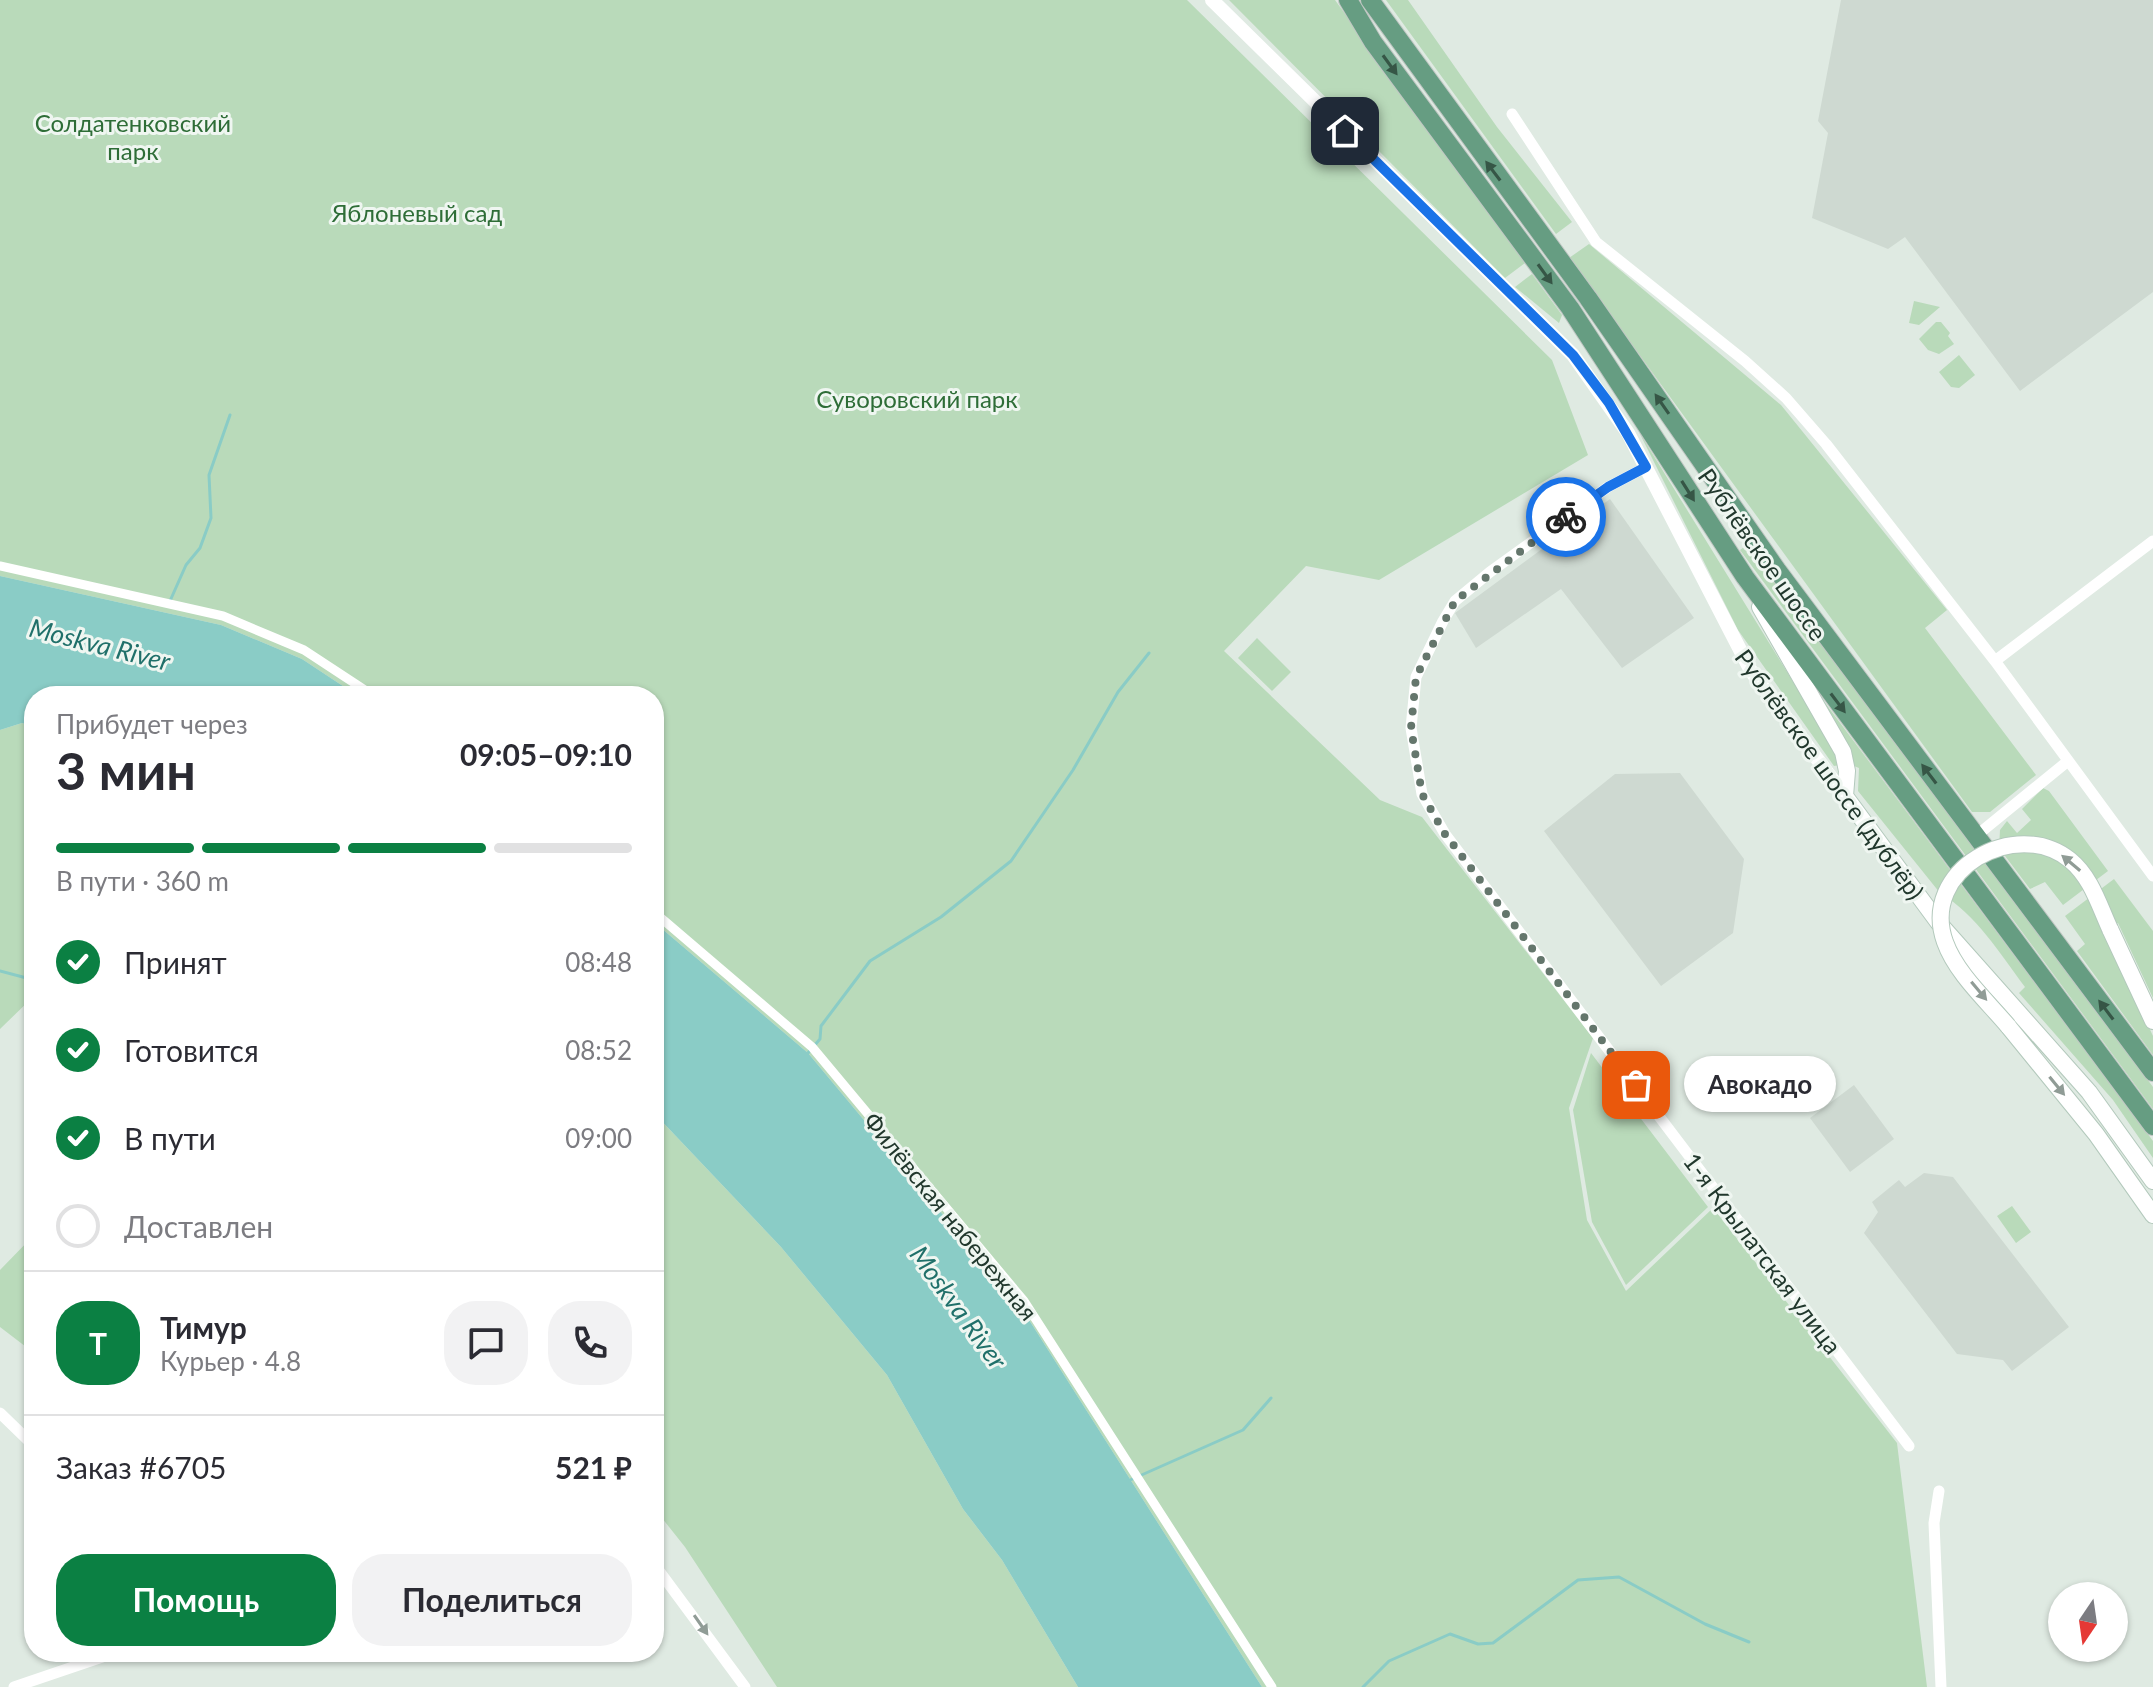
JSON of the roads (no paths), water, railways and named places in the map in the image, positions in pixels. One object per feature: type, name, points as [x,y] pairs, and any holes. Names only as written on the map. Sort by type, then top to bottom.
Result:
[{"type":"main road","name":"Рублёвское шоссе","points":[[1348,0],[1373,42],[1570,308],[1745,577],[2153,1126]]},
{"type":"main road","name":"Рублёвское шоссе","points":[[1370,0],[1588,298],[1777,570],[2153,1072]]},
{"type":"main road","points":[[1745,577],[1786,657],[1843,752],[1847,771],[1845,796]]},
{"type":"main road","name":"Рублёвское шоссе (дублёр)","points":[[1845,796],[1938,922],[2089,1092],[2153,1181]]},
{"type":"main road","points":[[2150,1210],[2086,1122],[1955,962],[1942,933],[1943,909],[1951,882],[1973,860],[2005,845],[2029,844],[2057,851],[2083,873],[2153,1021]]},
{"type":"street","name":"Рублёвское шоссе (дублёр)","points":[[1212,0],[1573,355],[1609,403],[1646,467],[1744,660],[1845,796]]},
{"type":"street","points":[[1512,114],[1596,242],[1786,398],[1995,661],[2153,876]]},
{"type":"street","name":"1-я Крылатская улица","points":[[1646,467],[1608,487],[1455,601],[1416,677],[1411,728],[1422,794],[1445,834],[1909,1446]]},
{"type":"street","points":[[1995,661],[2153,541]]},
{"type":"street","points":[[0,566],[223,616],[304,650],[359,686]]},
{"type":"street","points":[[1976,836],[2068,761]]},
{"type":"street","name":"Филёвская набережная","points":[[664,921],[812,1047],[1024,1301],[1272,1687]]},
{"type":"street","points":[[0,1413],[24,1436]]},
{"type":"street","points":[[1939,1491],[1934,1523],[1941,1687]]},
{"type":"street","points":[[664,1578],[745,1687]]},
{"type":"street","points":[[14,1687],[88,1662]]},
{"type":"water","name":"Moskva River","points":[[0,576],[221,625],[302,659],[343,686],[24,686],[24,724],[0,730]]},
{"type":"water","name":"Moskva River","points":[[664,931],[808,1053],[1024,1312],[1262,1687],[1078,1687],[1002,1560],[963,1509],[887,1375],[781,1247],[664,1124]]},
{"type":"waterway","points":[[170,601],[186,565],[200,548],[211,518],[209,475],[230,415]]},
{"type":"waterway","points":[[808,1053],[820,1039],[821,1026],[870,961],[941,917],[1011,861],[1073,770],[1118,692],[1149,653]]},
{"type":"waterway","points":[[0,971],[24,977]]},
{"type":"waterway","points":[[1128,1481],[1243,1430],[1271,1398]]},
{"type":"waterway","points":[[1363,1687],[1389,1661],[1450,1634],[1478,1644],[1493,1643],[1578,1580],[1619,1577],[1705,1624],[1749,1642]]},
{"type":"place","name":"Авокадо","points":[[1636,1085]]},
{"type":"park label","name":"Солдатенковский парк","points":[[133,136]]},
{"type":"park label","name":"Яблоневый сад","points":[[417,212]]},
{"type":"park label","name":"Суворовский парк","points":[[917,398]]}]
